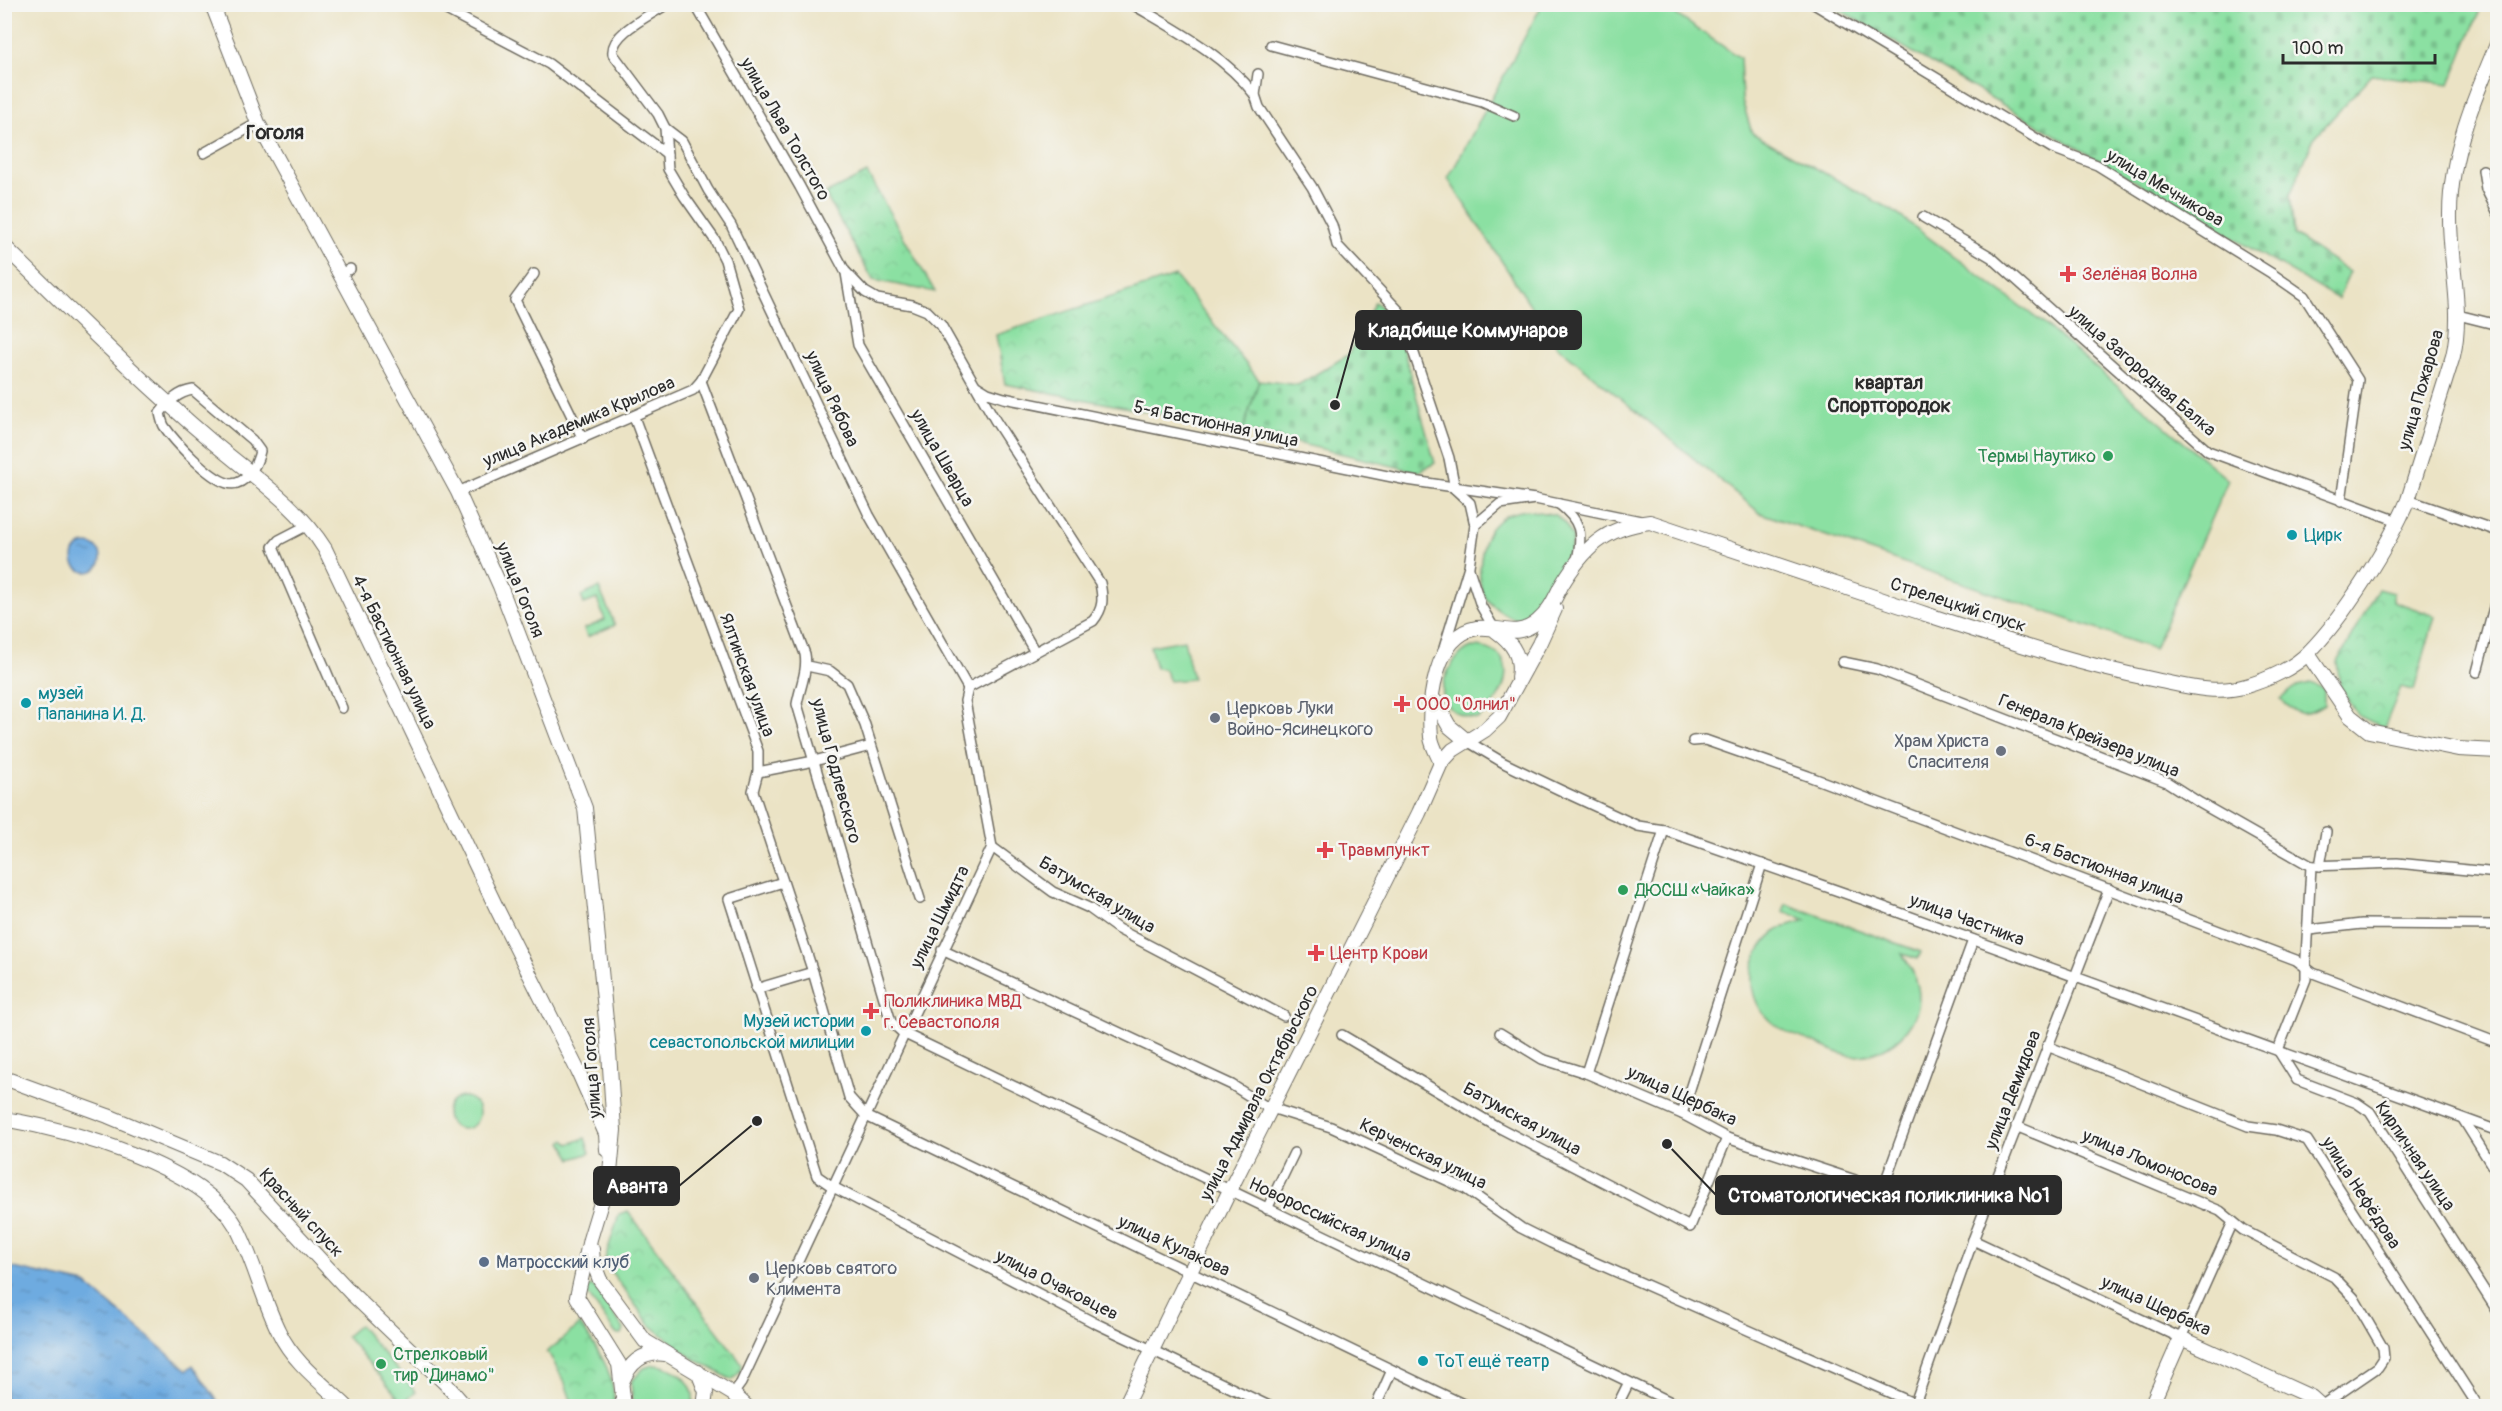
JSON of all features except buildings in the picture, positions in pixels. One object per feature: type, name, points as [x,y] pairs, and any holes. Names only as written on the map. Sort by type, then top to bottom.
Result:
[{"type":"main road","name":"улица Гоголя","points":[[212,4],[258,123],[345,271],[458,492],[500,586],[585,808],[609,1051],[614,1130],[610,1173],[590,1239],[577,1297],[619,1364],[624,1407]]},
{"type":"main road","name":"улица Пожарова","points":[[2279,673],[2308,654],[2333,623],[2398,521],[2408,500],[2457,339],[2458,315],[2450,218],[2455,164],[2472,108],[2498,42]]},
{"type":"main road","name":"4-я Бастионная улица","points":[[4,246],[73,314],[169,402],[297,513],[325,549],[497,909],[579,1071],[606,1134],[610,1173]]},
{"type":"main road","name":"Стрелецкий спуск","points":[[1577,560],[1602,537],[1631,524],[1650,522],[1968,628],[2122,673],[2192,688],[2219,690],[2245,687],[2279,673]]},
{"type":"main road","points":[[1441,763],[1431,739],[1432,693],[1440,657],[1460,635],[1477,628],[1511,632],[1536,623],[1548,609],[1577,560]]},
{"type":"main road","points":[[1432,693],[1449,726],[1467,741],[1492,725],[1539,644],[1577,560]]},
{"type":"main road","points":[[1495,630],[1507,639],[1517,653],[1519,669],[1516,686]]},
{"type":"main road","points":[[2308,654],[2350,716],[2370,731],[2458,749],[2498,751]]},
{"type":"main road","name":"улица Адмирала Октябрьского","points":[[1125,1407],[1270,1109],[1419,813],[1441,763],[1453,750],[1467,741]]},
{"type":"main road","name":"Красный спуск","points":[[4,1078],[108,1116],[220,1163],[246,1180],[352,1294],[445,1383],[465,1407]]},
{"type":"main road","points":[[4,1119],[81,1136],[160,1167],[193,1184],[216,1203],[235,1224],[279,1333],[294,1355],[346,1407]]},
{"type":"main road","points":[[590,1239],[593,1262],[600,1281],[645,1341],[733,1394],[746,1407]]},
{"type":"main road","points":[[2151,1407],[2181,1338]]},
{"type":"main road","name":"улица Щербака","points":[[2181,1338],[2311,1397],[2321,1406]]},
{"type":"main road","points":[[622,1382],[632,1364],[639,1358],[653,1353],[668,1354]]},
{"type":"main road","points":[[698,1372],[706,1392],[704,1407]]},
{"type":"street","points":[[435,4],[549,64],[667,154]]},
{"type":"street","name":"улица Рябова","points":[[667,4],[616,39],[612,48],[615,58],[658,114],[665,128],[668,169],[715,240],[725,260],[739,309]]},
{"type":"street","name":"улица Льва Толстого","points":[[695,4],[800,187],[845,271]]},
{"type":"street","points":[[1132,4],[1218,57],[1241,77],[1255,95],[1259,107],[1316,194],[1332,225],[1337,245],[1400,312],[1449,458],[1455,489],[1470,503],[1475,525],[1468,566],[1440,657]]},
{"type":"street","name":"улица Мечникова","points":[[1814,4],[2052,148],[2107,171],[2188,220],[2304,296],[2358,380],[2341,501]]},
{"type":"street","points":[[1271,45],[1482,102],[1514,116]]},
{"type":"street","points":[[1255,95],[1258,74]]},
{"type":"street","points":[[204,153],[258,123]]},
{"type":"street","name":"улица Рябова","points":[[665,128],[682,141],[708,190],[731,225],[869,515],[968,688]]},
{"type":"street","points":[[2483,170],[2486,189],[2498,213]]},
{"type":"street","name":"улица Загородная Балка","points":[[1923,217],[1990,257],[2208,451],[2398,521]]},
{"type":"street","points":[[845,271],[865,292],[877,299],[912,305],[927,311],[941,325],[994,420],[1097,578],[1103,600],[1099,613],[1093,621],[968,688],[965,701],[974,738],[992,847]]},
{"type":"street","name":"улица Шварца","points":[[845,271],[858,345],[1035,652]]},
{"type":"street","points":[[534,274],[515,300],[583,439]]},
{"type":"street","name":"улица Академика Крылова","points":[[458,492],[693,390],[701,381],[739,309]]},
{"type":"street","points":[[2458,315],[2498,325]]},
{"type":"street","points":[[701,381],[807,666],[830,670],[847,684],[865,725],[920,899]]},
{"type":"street","name":"5-я Бастионная улица","points":[[973,383],[988,393],[1004,398],[1455,489],[1535,499]]},
{"type":"street","points":[[193,390],[229,419],[252,440],[260,451],[258,462],[250,473],[233,483],[225,482],[209,472],[163,424],[160,413],[183,391],[193,390]]},
{"type":"street","points":[[994,420],[994,404],[1004,398]]},
{"type":"street","name":"Ялтинская улица","points":[[634,417],[758,751],[758,772],[753,791],[813,972],[849,1097],[866,1116]]},
{"type":"street","points":[[1475,525],[1500,504],[1535,499],[1650,522]]},
{"type":"street","points":[[2408,500],[2498,531]]},
{"type":"street","points":[[1557,502],[1575,519],[1581,535],[1577,560]]},
{"type":"street","points":[[308,525],[279,540],[273,547],[342,708]]},
{"type":"street","points":[[1468,566],[1480,606],[1495,630]]},
{"type":"street","points":[[2478,672],[2498,592]]},
{"type":"street","name":"Генерала Крейзера улица","points":[[1843,662],[1877,669],[2167,782],[2315,866]]},
{"type":"street","name":"улица Годлевского","points":[[807,666],[797,704],[891,1022],[903,1033]]},
{"type":"street","name":"6-я Бастионная улица","points":[[1693,741],[1705,740],[1795,771],[2296,960],[2313,973],[2498,1043]]},
{"type":"street","name":"улица Частника","points":[[1467,741],[1504,763],[1638,826],[1664,830],[1762,864],[2498,1131]]},
{"type":"street","points":[[758,772],[871,746]]},
{"type":"street","points":[[1586,1073],[1664,830]]},
{"type":"street","points":[[2278,1050],[2306,979],[2308,930],[2315,866],[2325,832]]},
{"type":"street","name":"улица Шмидта","points":[[733,1394],[741,1383],[992,847]]},
{"type":"street","name":"Батумская улица","points":[[992,847],[1053,892],[1089,908],[1118,928],[1284,1016]]},
{"type":"street","points":[[2315,866],[2397,863],[2498,873]]},
{"type":"street","points":[[1682,1114],[1762,864]]},
{"type":"street","points":[[783,882],[729,899],[817,1176],[832,1187]]},
{"type":"street","name":"улица Демидова","points":[[1916,1406],[1973,1240],[2109,889]]},
{"type":"street","points":[[2308,930],[2362,924],[2498,925]]},
{"type":"street","points":[[1879,1199],[1973,940]]},
{"type":"street","name":"Керченская улица","points":[[942,950],[1232,1085],[1270,1109],[1331,1128],[1466,1189],[1521,1228],[1551,1243],[1916,1406]]},
{"type":"street","points":[[756,989],[813,972]]},
{"type":"street","name":"Новороссийская улица","points":[[903,1033],[1229,1192],[1428,1284],[1679,1407]]},
{"type":"street","name":"улица Щербака","points":[[1500,1033],[1542,1059],[1586,1073],[1682,1114],[1727,1138],[1855,1180]]},
{"type":"street","name":"Батумская улица","points":[[1342,1035],[1496,1126],[1690,1227],[1727,1138]]},
{"type":"street","name":"улица Нефёдова","points":[[2047,1046],[2248,1126],[2276,1130],[2307,1140],[2478,1407]]},
{"type":"street","name":"Кирпичная улица","points":[[2278,1050],[2297,1080],[2357,1103],[2370,1112],[2498,1312]]},
{"type":"street","name":"улица Кулакова","points":[[866,1116],[1467,1407]]},
{"type":"street","points":[[2463,1119],[2498,1175]]},
{"type":"street","name":"улица Ломоносова","points":[[2016,1126],[2220,1210],[2233,1222],[2334,1277],[2354,1298],[2383,1348],[2384,1358],[2378,1367],[2321,1406]]},
{"type":"street","points":[[1267,1209],[1294,1153]]},
{"type":"street","name":"улица Очаковцев","points":[[832,1187],[1153,1351],[1269,1407]]},
{"type":"street","points":[[2181,1338],[2233,1222]]},
{"type":"street","name":"улица Щербака","points":[[1973,1240],[2181,1338]]},
{"type":"street","points":[[1376,1407],[1392,1370]]},
{"type":"street","points":[[1617,1407],[1628,1384]]},
{"type":"green space","points":[[1542,5],[1662,5],[1740,58],[1742,100],[1752,133],[1893,211],[2043,323],[2228,480],[2154,649],[1760,513],[1557,346],[1448,179]]},
{"type":"green space","points":[[1831,5],[2482,5],[2450,84],[2372,75],[2314,138],[2290,195],[2294,235],[2350,272],[2338,299]]},
{"type":"green space","points":[[867,173],[935,292],[873,280],[825,194]]},
{"type":"green space","points":[[1175,276],[1259,380],[1243,430],[1005,384],[996,335]]},
{"type":"green space","points":[[1375,302],[1394,316],[1435,463],[1418,472],[1243,430],[1259,380],[1298,385],[1348,355]]},
{"type":"green space","points":[[1527,510],[1556,515],[1573,537],[1570,552],[1546,602],[1537,612],[1520,621],[1501,612],[1488,601],[1482,590],[1480,571],[1483,549],[1489,531],[1501,518]]},
{"type":"green space","points":[[599,588],[615,625],[587,637],[584,629],[605,620],[597,599],[584,604],[581,596]]},
{"type":"green space","points":[[2378,589],[2393,593],[2393,601],[2435,616],[2414,690],[2401,687],[2384,728],[2357,715],[2340,686],[2337,662]]},
{"type":"green space","points":[[1184,640],[1193,679],[1170,681],[1164,669],[1156,668],[1150,646]]},
{"type":"green space","points":[[1472,647],[1489,649],[1499,656],[1505,665],[1506,676],[1503,688],[1496,700],[1477,719],[1454,711],[1447,705],[1443,694],[1445,678],[1449,670],[1459,655]]},
{"type":"green space","points":[[2311,683],[2324,689],[2324,705],[2317,709],[2305,713],[2296,712],[2280,699],[2297,686]]},
{"type":"green space","points":[[1786,904],[1921,952],[1918,959],[1902,954],[1912,970],[1919,995],[1912,1022],[1894,1042],[1869,1054],[1851,1056],[1789,1033],[1768,1019],[1754,996],[1752,971],[1755,959],[1769,938],[1783,927],[1806,920],[1783,911]]},
{"type":"green space","points":[[463,1097],[474,1102],[479,1113],[474,1124],[463,1129],[452,1124],[447,1113],[452,1102]]},
{"type":"green space","points":[[585,1138],[590,1153],[572,1159],[562,1142],[565,1140],[569,1144]]},
{"type":"green space","points":[[628,1211],[742,1364],[741,1371],[732,1380],[691,1357],[650,1325],[604,1262],[619,1214]]},
{"type":"green space","points":[[594,1286],[624,1329],[622,1334],[616,1334],[586,1292],[587,1287]]},
{"type":"green space","points":[[580,1324],[600,1353],[608,1371],[615,1406],[573,1406],[565,1383],[548,1352],[546,1353]]},
{"type":"green space","name":"Стрелковый тир \"Динамо\"","points":[[359,1325],[416,1392],[403,1403],[346,1336]]},
{"type":"green space","points":[[653,1365],[669,1368],[683,1377],[692,1390],[692,1406],[633,1406],[631,1382],[644,1368]]},
{"type":"water","points":[[87,544],[97,548],[101,558],[97,568],[87,572],[77,568],[73,558],[77,548]]},
{"type":"water","points":[[5,1266],[86,1284],[187,1370],[193,1365],[221,1406],[5,1406]]},
{"type":"place","name":"Зелёная Волна","points":[[2068,274]]},
{"type":"place","name":"Кладбище Коммунаров","points":[[1335,405]]},
{"type":"place","name":"Термы Наутико","points":[[2108,456]]},
{"type":"place","name":"Цирк","points":[[2292,535]]},
{"type":"place","name":"музей Папанина И. Д.","points":[[26,703]]},
{"type":"place","name":"ООО \"Олнил\"","points":[[1402,704]]},
{"type":"place","name":"Церковь Луки Войно-Ясинецкого","points":[[1215,718]]},
{"type":"place","name":"Храм Христа Спасителя","points":[[2001,751]]},
{"type":"place","name":"Травмпункт","points":[[1325,850]]},
{"type":"place","name":"ДЮСШ «Чайка»","points":[[1623,890]]},
{"type":"place","name":"Центр Крови","points":[[1316,953]]},
{"type":"place","name":"Поликлиника МВД г. Севастополя","points":[[871,1011]]},
{"type":"place","name":"Музей истории севастопольской милиции","points":[[866,1031]]},
{"type":"place","name":"Аванта","points":[[757,1121]]},
{"type":"place","name":"Стоматологическая поликлиника №1","points":[[1667,1144]]},
{"type":"place","name":"Матросский клуб","points":[[484,1262]]},
{"type":"place","name":"Церковь святого Климента","points":[[754,1278]]},
{"type":"place","name":"ТоТ ещё театр","points":[[1423,1361]]},
{"type":"place","name":"Стрелковый тир \"Динамо\"","points":[[381,1364]]},
{"type":"district","name":"Гоголя","points":[[275,132]]},
{"type":"district","name":"квартал Спортгородок","points":[[1889,394]]}]
